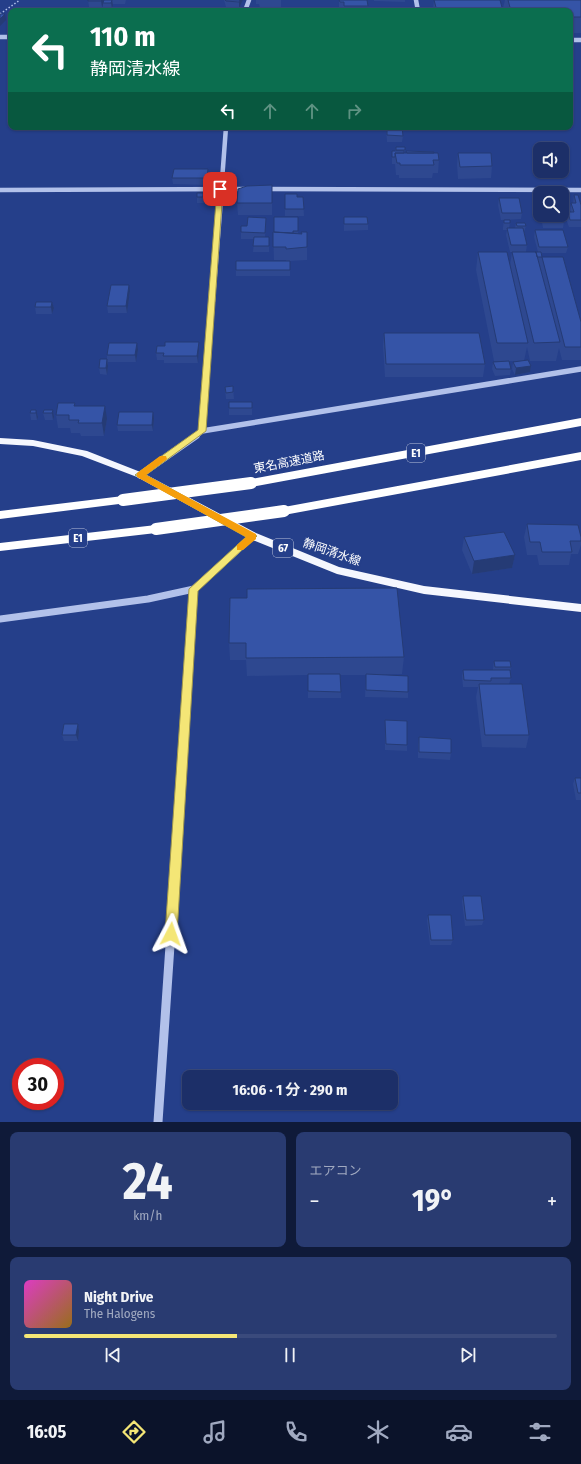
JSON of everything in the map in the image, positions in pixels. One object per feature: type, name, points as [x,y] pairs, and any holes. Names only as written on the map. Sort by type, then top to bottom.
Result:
[{"type":"highway","name":"東名高速道路","points":[[0,515],[251,483],[581,422]]},
{"type":"highway","name":"E1","points":[[0,547],[156,529],[284,511],[581,456]]},
{"type":"main road","name":"静岡清水線","points":[[0,440],[33,443],[84,453],[140,475],[253,536],[337,570],[424,590],[581,608]]},
{"type":"street","points":[[202,431],[226,130]]},
{"type":"street","points":[[0,190],[252,189]]},
{"type":"street","points":[[259,189],[581,190]]},
{"type":"street","points":[[140,475],[202,431],[581,369]]},
{"type":"street","points":[[0,619],[148,599],[194,589],[253,536]]},
{"type":"street","points":[[158,1122],[194,589]]},
{"type":"path","points":[[9,8],[20,0]]},
{"type":"building","points":[[88,0],[102,0],[88,1]]},
{"type":"building","points":[[104,0],[112,0],[111,3],[103,3]]},
{"type":"building","points":[[225,0],[240,0],[239,2]]},
{"type":"building","points":[[339,0],[367,0],[368,6],[344,6],[344,2],[340,2]]},
{"type":"building","points":[[434,0],[500,0],[502,8],[436,8]]},
{"type":"building","points":[[508,0],[581,0],[581,17],[573,17],[573,8],[510,8]]},
{"type":"building","points":[[0,14],[5,14],[0,19]]},
{"type":"building","points":[[387,130],[402,130],[403,136],[387,135]]},
{"type":"building","points":[[396,147],[405,147],[405,150],[396,150]]},
{"type":"building","points":[[392,151],[404,151],[404,153],[395,153],[395,157],[392,157]]},
{"type":"building","points":[[406,151],[434,152],[434,153],[407,153]]},
{"type":"building","points":[[395,153],[438,153],[439,160],[433,160],[434,165],[400,165],[400,163],[397,163]]},
{"type":"building","points":[[458,153],[491,153],[492,166],[460,167]]},
{"type":"building","points":[[174,169],[208,169],[207,178],[172,178]]},
{"type":"building","points":[[272,185],[272,203],[237,203],[238,189],[247,186]]},
{"type":"building","points":[[197,193],[203,193],[203,197],[197,197]]},
{"type":"building","points":[[285,194],[297,194],[297,197],[303,197],[304,209],[285,209]]},
{"type":"building","points":[[574,195],[578,195],[581,205],[581,220],[570,220],[569,212],[574,212],[571,203],[576,203]]},
{"type":"building","points":[[499,198],[519,198],[522,213],[502,213]]},
{"type":"building","points":[[248,217],[266,218],[265,233],[241,232],[241,226],[247,226]]},
{"type":"building","points":[[274,217],[298,217],[298,231],[293,231],[293,233],[274,232]]},
{"type":"building","points":[[344,217],[367,217],[368,224],[344,224]]},
{"type":"building","points":[[504,220],[510,220],[510,223],[504,223]]},
{"type":"building","points":[[516,223],[525,223],[526,226],[517,226]]},
{"type":"building","points":[[507,228],[523,228],[527,245],[511,245]]},
{"type":"building","points":[[535,230],[563,230],[568,247],[539,247]]},
{"type":"building","points":[[273,232],[302,234],[301,232],[307,232],[307,247],[286,249],[286,247],[273,247]]},
{"type":"building","points":[[254,237],[269,237],[269,246],[253,246]]},
{"type":"building","points":[[478,252],[507,252],[528,343],[497,343]]},
{"type":"building","points":[[512,252],[536,252],[560,342],[534,343]]},
{"type":"building","points":[[536,252],[541,252],[542,257],[537,257]]},
{"type":"building","points":[[542,257],[563,257],[581,322],[581,347],[565,347]]},
{"type":"building","points":[[236,261],[290,261],[290,270],[236,270]]},
{"type":"building","points":[[111,285],[129,285],[126,306],[107,306]]},
{"type":"building","points":[[36,302],[52,302],[51,307],[35,307]]},
{"type":"building","points":[[384,333],[479,333],[485,364],[386,364]]},
{"type":"building","points":[[165,342],[199,342],[197,356],[163,356],[164,353],[156,353],[157,346],[165,346]]},
{"type":"building","points":[[109,343],[137,343],[135,355],[107,355]]},
{"type":"building","points":[[100,359],[107,359],[106,368],[99,368]]},
{"type":"building","points":[[528,360],[531,366],[516,368],[513,362]]},
{"type":"building","points":[[509,361],[511,369],[496,369],[493,362]]},
{"type":"building","points":[[233,386],[233,392],[226,393],[225,387]]},
{"type":"building","points":[[229,402],[252,402],[252,408],[229,408]]},
{"type":"building","points":[[58,403],[75,403],[74,406],[105,406],[102,423],[78,423],[79,420],[69,420],[69,415],[56,415]]},
{"type":"building","points":[[31,410],[36,410],[36,413],[30,413]]},
{"type":"building","points":[[44,410],[53,410],[52,413],[43,413]]},
{"type":"building","points":[[119,412],[153,412],[152,425],[117,425]]},
{"type":"building","points":[[527,524],[578,525],[581,541],[570,541],[572,552],[542,552],[540,542],[530,542]]},
{"type":"building","points":[[504,532],[515,555],[474,561],[464,537]]},
{"type":"building","points":[[397,588],[404,657],[246,658],[246,643],[229,643],[230,598],[247,598],[247,589]]},
{"type":"building","points":[[494,661],[510,661],[511,667],[495,667]]},
{"type":"building","points":[[463,670],[510,670],[511,678],[491,678],[491,681],[464,680]]},
{"type":"building","points":[[308,674],[340,674],[341,692],[308,691]]},
{"type":"building","points":[[366,674],[408,676],[408,692],[366,690]]},
{"type":"building","points":[[479,684],[522,684],[529,735],[485,735]]},
{"type":"building","points":[[385,720],[407,721],[407,745],[386,744]]},
{"type":"building","points":[[64,724],[78,724],[76,735],[62,735]]},
{"type":"building","points":[[419,737],[451,739],[451,753],[419,752]]},
{"type":"building","points":[[575,778],[581,778],[581,793],[578,793]]},
{"type":"building","points":[[463,896],[481,896],[484,920],[466,920]]},
{"type":"building","points":[[428,915],[451,915],[453,940],[431,940]]},
{"type":"slow traffic","points":[[163,459],[140,475],[253,536],[240,548]]},
{"type":"route","points":[[171,934],[194,589],[253,536],[140,475],[202,431],[220,189]]}]
